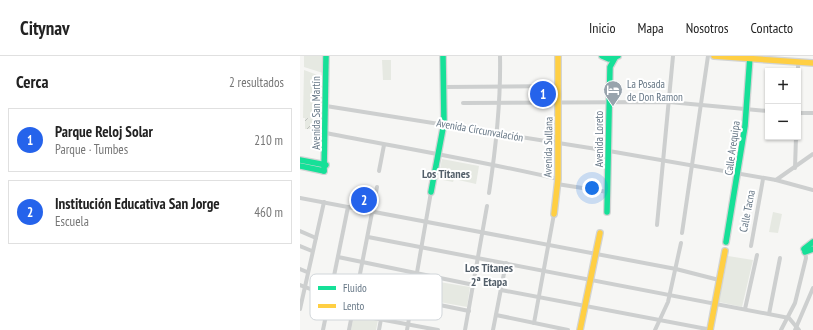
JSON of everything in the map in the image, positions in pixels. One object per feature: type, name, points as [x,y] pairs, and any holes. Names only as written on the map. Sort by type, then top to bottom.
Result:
[{"type":"street","name":"Avenida San Martín","points":[[325,168],[327,56]]},
{"type":"street","points":[[338,258],[417,274],[444,123],[443,56]]},
{"type":"street","points":[[489,193],[498,133],[500,56]]},
{"type":"street","name":"Avenida Sullana","points":[[554,214],[558,181],[558,56]]},
{"type":"street","points":[[657,225],[673,56]]},
{"type":"street","points":[[682,234],[708,56]]},
{"type":"street","points":[[714,56],[798,59],[813,63]]},
{"type":"street","points":[[603,57],[616,57]]},
{"type":"street","points":[[603,57],[610,67]]},
{"type":"street","name":"Avenida Loreto","points":[[607,212],[610,67],[616,57]]},
{"type":"street","name":"Calle Arequipa","points":[[726,242],[739,175],[747,110],[750,57]]},
{"type":"street","points":[[444,86],[558,86]]},
{"type":"street","points":[[463,102],[669,102],[765,111]]},
{"type":"street","name":"Avenida Circunvalación","points":[[326,106],[444,123],[558,142],[739,175],[776,180],[813,190]]},
{"type":"street","points":[[801,113],[813,114]]},
{"type":"street","points":[[326,133],[438,156],[493,164],[608,192]]},
{"type":"street","points":[[795,168],[796,140]]},
{"type":"street","points":[[380,171],[384,145]]},
{"type":"street","points":[[776,180],[813,154]]},
{"type":"street","points":[[300,160],[325,168]]},
{"type":"street","points":[[300,166],[325,168]]},
{"type":"street","name":"Calle Tacna","points":[[751,246],[763,179]]},
{"type":"street","points":[[360,274],[377,186]]},
{"type":"street","points":[[300,198],[676,270],[719,280]]},
{"type":"street","points":[[300,307],[302,286],[316,238],[324,202]]},
{"type":"street","points":[[466,330],[487,206]]},
{"type":"street","points":[[334,274],[348,207]]},
{"type":"street","points":[[534,323],[554,214]]},
{"type":"street","points":[[300,231],[316,238]]},
{"type":"street","points":[[580,330],[600,233]]},
{"type":"street","points":[[368,237],[788,318],[797,329],[813,288]]},
{"type":"street","points":[[781,330],[788,318],[799,291],[806,258],[805,251],[813,242]]},
{"type":"street","points":[[655,330],[670,296],[681,243]]},
{"type":"street","points":[[300,246],[312,251]]},
{"type":"street","points":[[805,251],[813,249]]},
{"type":"street","points":[[501,290],[711,330],[725,250]]},
{"type":"street","points":[[745,309],[757,255]]},
{"type":"street","points":[[769,314],[780,258]]},
{"type":"street","points":[[493,330],[506,263]]},
{"type":"street","points":[[300,269],[307,272]]},
{"type":"street","points":[[442,279],[474,285]]},
{"type":"street","points":[[442,305],[469,311]]},
{"type":"street","points":[[496,315],[568,330]]},
{"type":"street","points":[[323,330],[325,320]]},
{"type":"street","points":[[349,330],[351,320]]},
{"type":"street","points":[[378,330],[381,320]]},
{"type":"street","points":[[386,320],[435,330]]},
{"type":"street","points":[[407,330],[409,320]]},
{"type":"shaded area","points":[[304,56],[323,56],[323,73],[304,67]]},
{"type":"shaded area","points":[[382,60],[391,60],[391,80],[383,80]]},
{"type":"shaded area","points":[[304,70],[323,77],[324,119],[303,118]]},
{"type":"shaded area","points":[[532,88],[555,88],[555,99],[532,99]]},
{"type":"shaded area","points":[[305,118],[320,119],[320,129],[305,129]]},
{"type":"shaded area","points":[[442,159],[479,166],[476,184],[454,179],[453,182],[438,179]]},
{"type":"shaded area","points":[[773,212],[782,214],[778,233],[769,232]]},
{"type":"shaded area","points":[[728,256],[753,260],[742,307],[719,302]]},
{"type":"shaded area","points":[[442,282],[470,287],[467,307],[442,302]]},
{"type":"shaded area","points":[[353,320],[378,320],[376,330],[351,330]]},
{"type":"traffic: fast","points":[[324,171],[326,56]]},
{"type":"traffic: fast","points":[[431,192],[444,123],[443,56]]},
{"type":"traffic: fast","points":[[602,56],[609,59],[618,56]]},
{"type":"traffic: fast","points":[[726,242],[745,126],[750,56]]},
{"type":"traffic: fast","points":[[607,212],[610,67],[615,58]]},
{"type":"traffic: fast","points":[[300,160],[326,165]]},
{"type":"traffic: fast","points":[[300,166],[324,171]]},
{"type":"traffic: fast","points":[[804,249],[813,242]]},
{"type":"traffic: fast","points":[[805,252],[813,249]]},
{"type":"traffic: slow","points":[[554,214],[558,179],[558,56]]},
{"type":"traffic: slow","points":[[714,56],[813,63]]},
{"type":"traffic: slow","points":[[580,330],[600,233]]},
{"type":"traffic: slow","points":[[710,330],[725,251]]},
{"type":"place","name":"Parque Reloj Solar","points":[[543,94]]},
{"type":"place","name":"La Posada de Don Ramon","points":[[613,107]]},
{"type":"place","name":"Institución Educativa San Jorge","points":[[364,200]]},
{"type":"district","name":"Los Titanes","points":[[446,173]]},
{"type":"district","name":"Los Titanes 2ª Etapa","points":[[489,274]]}]
